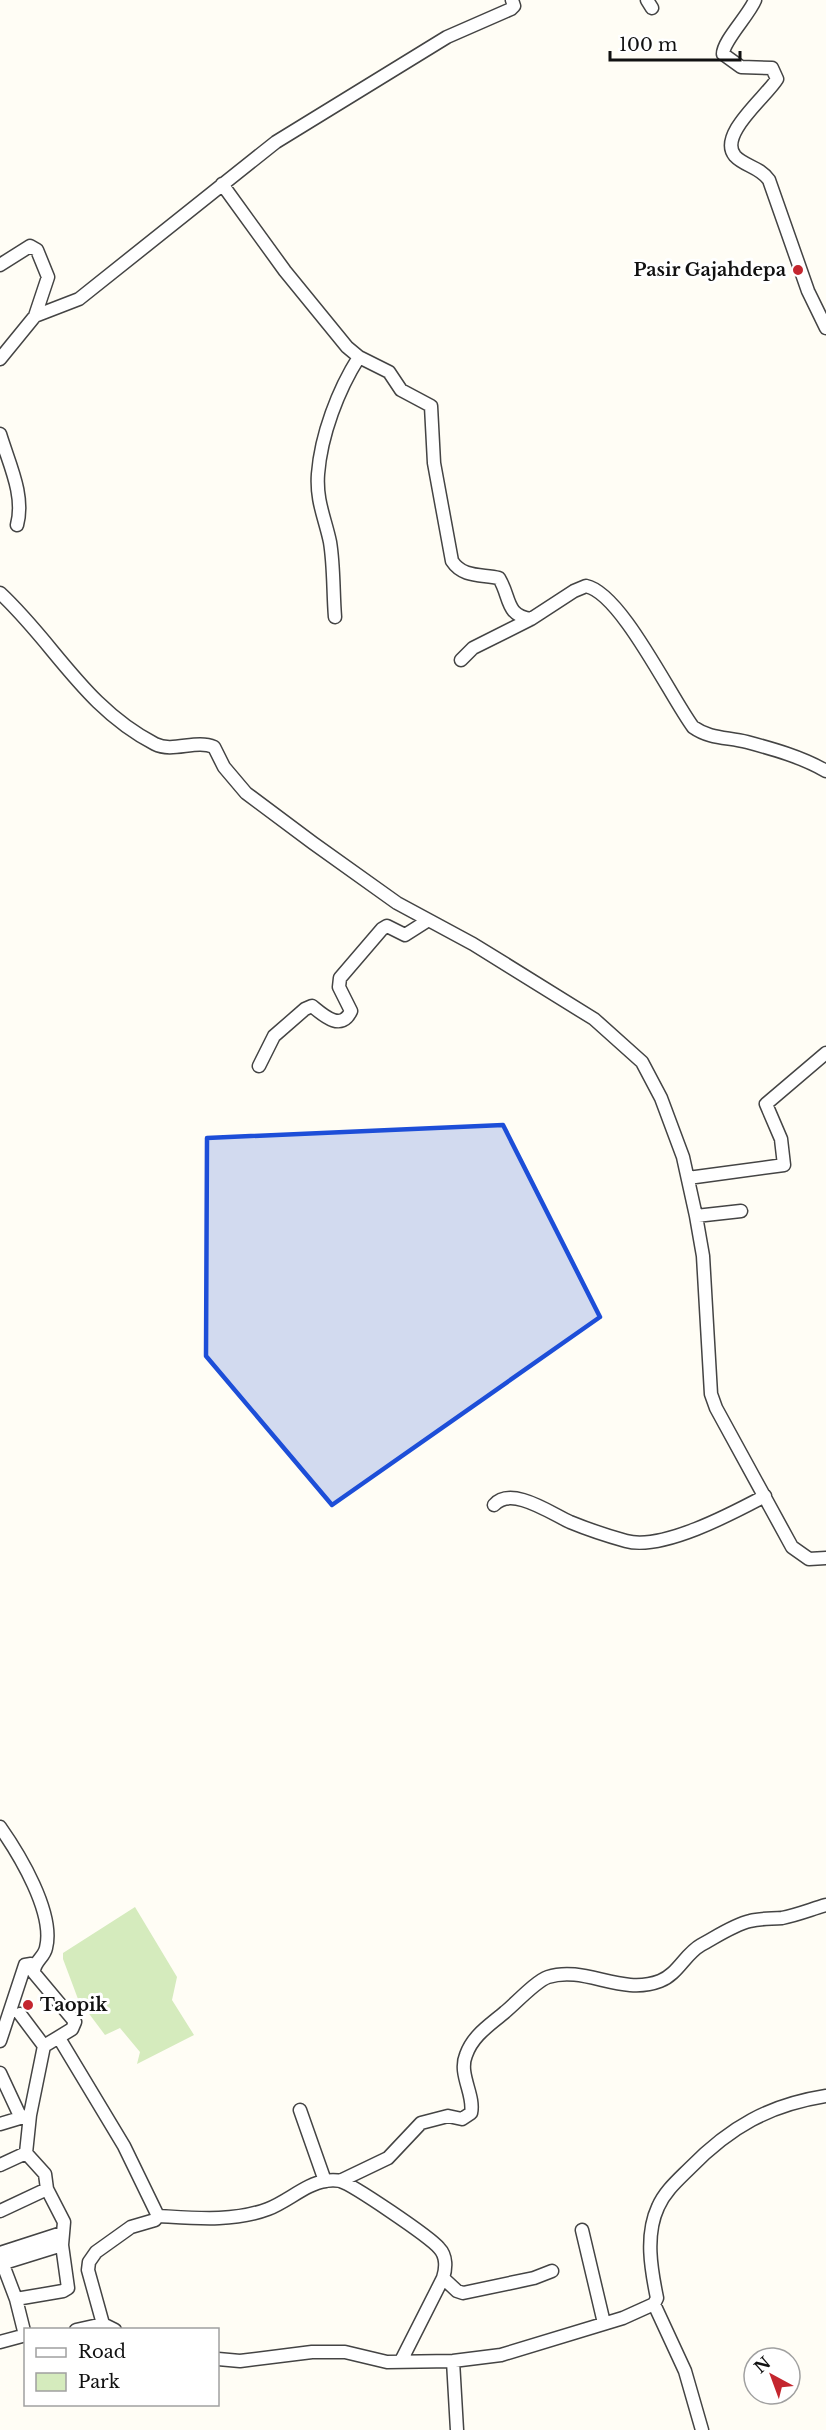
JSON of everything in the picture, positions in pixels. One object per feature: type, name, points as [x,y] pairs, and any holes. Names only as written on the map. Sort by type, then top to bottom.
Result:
[{"type":"street","points":[[35,316],[79,299],[93,289],[276,142],[447,37],[511,9],[514,6],[512,0]]},
{"type":"street","points":[[755,0],[747,16],[726,44],[723,54],[741,67],[772,68],[777,79],[765,96],[742,119],[735,131],[733,152],[737,158],[756,167],[769,180],[808,291],[826,327]]},
{"type":"street","points":[[222,184],[285,271],[347,347],[359,357],[388,371],[401,390],[431,406],[434,463],[454,564],[464,573],[499,579],[514,613],[519,617],[531,619]]},
{"type":"street","points":[[0,265],[30,246],[37,250],[48,277],[35,316],[0,359]]},
{"type":"street","points":[[335,617],[330,542],[320,512],[318,474],[332,411],[345,379],[359,357]]},
{"type":"street","points":[[0,434],[20,497],[21,509],[17,525]]},
{"type":"street","points":[[461,660],[473,648],[531,619],[574,591],[591,586],[611,600],[693,727],[704,735],[746,742],[808,761],[826,771]]},
{"type":"street","points":[[0,593],[16,608],[81,687],[132,731],[163,747],[214,747],[224,767],[246,792],[396,903],[473,944],[584,1012],[635,1053],[647,1070],[661,1098],[688,1178],[704,1268],[711,1394],[723,1421],[792,1547],[809,1559],[826,1558]]},
{"type":"street","points":[[260,1066],[274,1036],[305,1009],[312,1006],[329,1020],[338,1021],[348,1016],[351,1011],[339,987],[340,978],[382,929],[387,926],[405,935],[427,921]]},
{"type":"street","points":[[688,1178],[784,1165],[781,1139],[766,1104],[826,1053]]},
{"type":"street","points":[[696,1216],[741,1211]]},
{"type":"street","points":[[494,1505],[500,1500],[523,1500],[572,1523],[624,1541],[640,1542],[677,1534],[716,1521],[765,1496]]},
{"type":"street","points":[[0,1827],[25,1868],[43,1911],[46,1949],[34,1968],[34,1973],[75,2022],[75,2026],[44,2046],[25,2115],[26,2153],[45,2174],[47,2189],[64,2222],[62,2239],[68,2288],[63,2291],[16,2299]]},
{"type":"street","points":[[158,2216],[210,2219],[244,2215],[267,2209],[325,2181],[340,2181],[388,2158],[422,2123],[448,2116],[462,2119],[471,2112],[472,2103],[466,2087],[464,2057],[473,2040],[547,1978],[576,1974],[611,1984],[629,1985],[660,1981],[670,1975],[697,1947],[749,1921],[782,1918],[826,1905]]},
{"type":"street","points":[[0,2041],[22,1970],[25,1965],[31,1964],[34,1968]]},
{"type":"street","points":[[20,2014],[44,2046]]},
{"type":"street","points":[[59,2038],[124,2145],[158,2216]]},
{"type":"street","points":[[0,2073],[25,2115]]},
{"type":"street","points":[[219,2359],[240,2361],[312,2352],[345,2352],[387,2362],[453,2361],[501,2355],[623,2318],[654,2304],[657,2298],[651,2275],[650,2242],[657,2208],[672,2184],[713,2144],[762,2114],[802,2100],[826,2096]]},
{"type":"street","points":[[300,2110],[325,2181]]},
{"type":"street","points":[[0,2124],[25,2115]]},
{"type":"street","points":[[0,2165],[26,2153]]},
{"type":"street","points":[[340,2181],[411,2224],[441,2249],[445,2262],[442,2278],[401,2361]]},
{"type":"street","points":[[0,2211],[47,2189]]},
{"type":"street","points":[[103,2324],[88,2270],[89,2262],[96,2252],[131,2227],[155,2220],[158,2216]]},
{"type":"street","points":[[582,2230],[604,2323]]},
{"type":"street","points":[[24,2331],[16,2299],[1,2258],[62,2239]]},
{"type":"street","points":[[442,2278],[457,2291],[463,2293],[534,2278],[552,2271]]},
{"type":"street","points":[[654,2304],[685,2372],[702,2430]]},
{"type":"street","points":[[85,2328],[103,2324],[111,2328]]},
{"type":"street","points":[[0,2342],[24,2335]]},
{"type":"street","points":[[453,2361],[457,2430]]},
{"type":"highlighted area","points":[[503,1125],[600,1317],[332,1505],[206,1356],[207,1138]]},
{"type":"green space","points":[[135,1907],[177,1977],[172,2000],[194,2035],[137,2064],[140,2052],[120,2028],[105,2035],[78,1999],[63,1959],[63,1953]]},
{"type":"place","name":"Pasir Gajahdepa","points":[[798,270]]},
{"type":"place","name":"Taopik","points":[[28,2005]]}]
